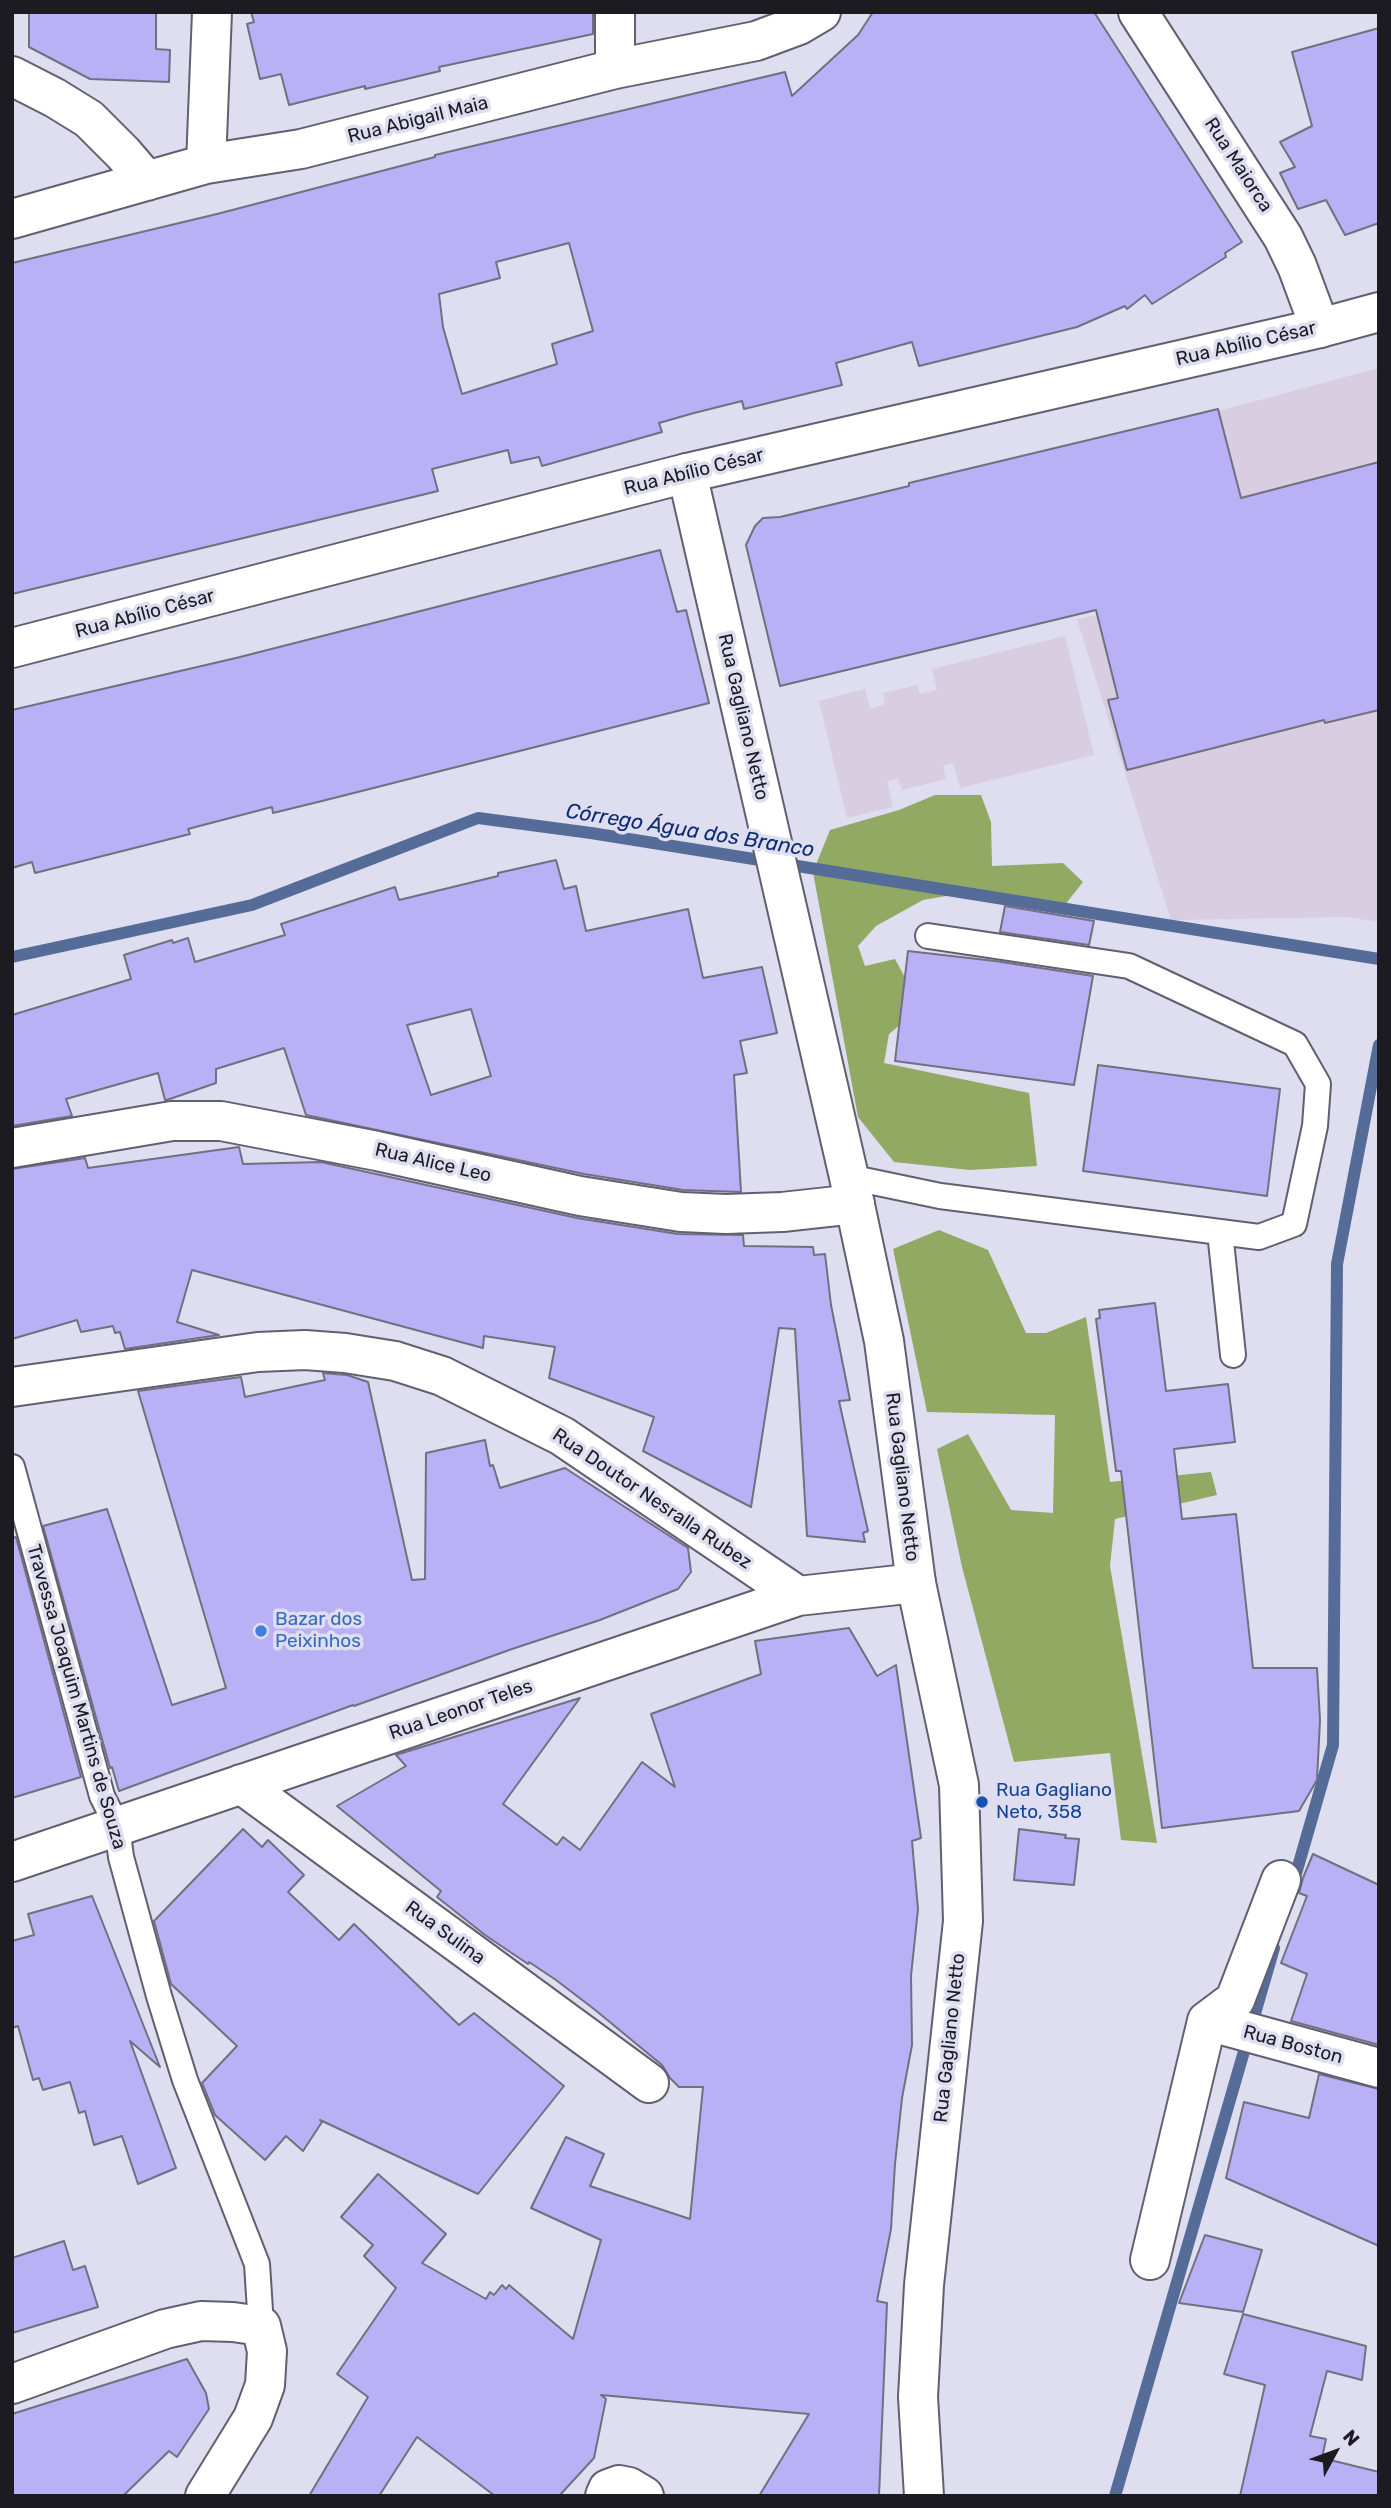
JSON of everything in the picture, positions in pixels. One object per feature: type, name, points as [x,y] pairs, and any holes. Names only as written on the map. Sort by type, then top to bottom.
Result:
[{"type":"street","points":[[206,164],[212,12]]},
{"type":"street","points":[[615,12],[615,69]]},
{"type":"street","name":"Rua Abigail Maia","points":[[12,219],[206,164],[301,149],[615,69],[756,41],[799,25],[821,12]]},
{"type":"street","name":"Rua Maiorca","points":[[1138,12],[1283,237],[1320,328]]},
{"type":"street","points":[[12,76],[89,119],[124,153],[147,181]]},
{"type":"street","name":"Rua Abílio César","points":[[12,648],[687,473],[1320,328],[1379,312]]},
{"type":"street","name":"Rua Gagliano Netto","points":[[687,473],[852,1190],[884,1341],[916,1583],[959,1785],[963,1921],[924,2285],[918,2397],[925,2496]]},
{"type":"street","name":"Rua Alice Leo","points":[[12,1147],[172,1121],[221,1121],[377,1151],[580,1196],[681,1212],[782,1213],[852,1190]]},
{"type":"street","name":"Rua Doutor Nesralla Rubez","points":[[12,1387],[258,1352],[319,1351],[395,1361],[442,1376],[562,1436],[798,1596]]},
{"type":"street","name":"Rua Leonor Teles","points":[[12,1862],[798,1596],[916,1583]]},
{"type":"street","name":"Rua Sulina","points":[[241,1784],[649,2083]]},
{"type":"street","points":[[1150,2260],[1207,2021],[1235,2000],[1281,1880]]},
{"type":"street","name":"Rua Boston","points":[[1207,2021],[1379,2068]]},
{"type":"street","points":[[12,2384],[164,2329],[201,2321],[261,2326],[267,2351],[265,2385],[253,2418],[205,2496]]},
{"type":"lane","points":[[852,1190],[940,1196],[1259,1237],[1294,1224],[1315,1126],[1318,1084],[1295,1044],[1129,966],[928,936]]},
{"type":"lane","points":[[1220,1232],[1233,1355]]},
{"type":"lane","name":"Travessa Joaquim Martins de Souza","points":[[12,1467],[102,1797],[117,1826],[121,1857],[135,1910],[185,2080],[257,2264],[261,2326]]},
{"type":"shaded area","points":[[1379,368],[1379,922],[1347,917],[1171,920],[1077,619],[1226,590],[1189,419]]},
{"type":"shaded area","points":[[1065,636],[1094,755],[960,788],[953,763],[943,766],[946,779],[902,790],[898,778],[887,781],[893,807],[847,818],[819,701],[865,689],[870,709],[885,704],[883,693],[917,685],[920,694],[937,690],[932,669]]},
{"type":"green space","points":[[935,795],[981,795],[991,822],[992,866],[1063,863],[1083,882],[1064,906],[969,892],[923,900],[876,926],[858,946],[865,966],[895,959],[909,985],[901,1024],[889,1034],[884,1063],[1029,1093],[1037,1166],[970,1170],[894,1162],[858,1117],[813,872],[830,830],[899,810]]},
{"type":"green space","points":[[939,1230],[988,1250],[1026,1333],[1046,1333],[1086,1317],[1110,1482],[1211,1472],[1217,1495],[1115,1519],[1110,1566],[1157,1843],[1121,1840],[1110,1753],[1014,1762],[962,1567],[937,1449],[968,1434],[1011,1510],[1053,1513],[1055,1415],[927,1412],[893,1249]]},
{"type":"building","points":[[29,12],[156,12],[156,49],[170,50],[169,82],[90,79],[29,47]]},
{"type":"building","points":[[251,12],[593,12],[593,34],[439,67],[440,71],[289,105],[281,74],[260,79],[247,24],[254,22]]},
{"type":"building","points":[[873,12],[1094,12],[1242,242],[1225,253],[1226,257],[1152,304],[1145,295],[1127,309],[1125,306],[1077,327],[919,366],[912,342],[836,363],[842,385],[744,409],[742,401],[694,413],[659,423],[662,432],[542,466],[539,457],[511,463],[508,450],[432,469],[438,491],[12,594],[12,263],[217,214],[435,155],[785,72],[792,96],[858,35]],"holes":[[[569,243],[593,331],[552,344],[557,364],[462,394],[443,327],[439,294],[500,278],[496,262]]]},
{"type":"building","points":[[1379,28],[1379,223],[1345,235],[1326,200],[1298,209],[1280,173],[1295,167],[1280,142],[1312,126],[1292,52]]},
{"type":"building","points":[[1218,409],[1241,498],[1379,462],[1379,710],[1325,723],[1324,720],[1127,770],[1108,700],[1118,698],[1096,610],[780,686],[746,545],[755,526],[763,518],[780,517],[847,501],[909,486],[909,483]]},
{"type":"building","points":[[660,550],[677,612],[686,610],[709,703],[273,813],[272,807],[188,829],[190,834],[35,873],[32,862],[12,868],[12,710],[236,658]]},
{"type":"building","points":[[556,860],[564,889],[576,886],[586,931],[688,909],[703,978],[762,967],[777,1033],[740,1041],[747,1073],[734,1075],[741,1192],[683,1190],[584,1174],[306,1115],[284,1048],[216,1069],[216,1083],[167,1100],[158,1073],[66,1099],[72,1116],[12,1126],[12,1015],[131,979],[124,955],[172,940],[173,943],[188,938],[195,962],[285,935],[281,924],[395,887],[399,900],[498,876],[498,873]],"holes":[[[471,1009],[491,1076],[431,1095],[407,1025]]]},
{"type":"building","points":[[1005,906],[1094,921],[1089,945],[1000,932]]},
{"type":"building","points":[[908,951],[1093,976],[1074,1085],[895,1061]]},
{"type":"building","points":[[1098,1065],[1280,1089],[1267,1196],[1083,1171]]},
{"type":"building","points":[[239,1147],[243,1164],[321,1162],[577,1218],[678,1234],[743,1235],[744,1246],[813,1247],[814,1255],[825,1254],[831,1305],[850,1400],[839,1401],[868,1531],[863,1533],[865,1542],[807,1536],[795,1329],[779,1328],[751,1507],[643,1451],[654,1417],[549,1378],[555,1347],[484,1336],[483,1348],[192,1270],[177,1322],[219,1335],[125,1349],[120,1332],[115,1333],[113,1326],[81,1332],[77,1320],[12,1339],[12,1169],[85,1158],[88,1168]]},
{"type":"building","points":[[1155,1303],[1166,1391],[1228,1384],[1235,1442],[1174,1449],[1182,1519],[1236,1514],[1253,1668],[1317,1668],[1320,1720],[1317,1780],[1299,1811],[1162,1828],[1121,1471],[1116,1471],[1096,1319],[1100,1318],[1099,1310]]},
{"type":"building","points":[[323,1373],[347,1375],[368,1382],[412,1580],[425,1579],[426,1453],[485,1440],[490,1466],[493,1465],[500,1488],[565,1468],[688,1548],[691,1572],[678,1589],[600,1620],[353,1705],[119,1791],[112,1767],[110,1768],[43,1526],[107,1509],[172,1705],[226,1688],[138,1391],[241,1377],[245,1397],[325,1380]]},
{"type":"building","points":[[16,1537],[81,1777],[12,1798],[12,1538]]},
{"type":"building","points":[[849,1628],[877,1676],[896,1665],[921,1838],[912,1841],[918,1909],[911,1976],[912,2045],[902,2098],[891,2229],[877,2301],[887,2303],[879,2496],[759,2496],[809,2414],[601,2395],[606,2399],[594,2458],[559,2496],[495,2496],[417,2437],[379,2496],[309,2496],[368,2397],[337,2374],[396,2288],[364,2256],[373,2245],[341,2217],[378,2174],[446,2234],[422,2263],[486,2299],[490,2292],[494,2295],[502,2285],[506,2289],[509,2285],[573,2339],[601,2240],[531,2208],[566,2137],[604,2154],[590,2186],[690,2219],[703,2087],[679,2087],[662,2065],[594,2009],[556,1980],[485,1935],[437,1897],[441,1891],[337,1806],[406,1766],[396,1755],[580,1698],[503,1804],[557,1845],[563,1837],[580,1850],[642,1762],[675,1787],[651,1714],[761,1674],[755,1641]]},
{"type":"building","points":[[243,1829],[262,1847],[268,1840],[304,1875],[288,1892],[339,1940],[354,1924],[459,2025],[474,2013],[564,2086],[478,2194],[320,2120],[322,2122],[303,2151],[286,2136],[265,2160],[215,2115],[202,2083],[237,2046],[171,1984],[154,1921]]},
{"type":"building","points":[[1019,1829],[1079,1839],[1074,1885],[1014,1880]]},
{"type":"building","points":[[1313,1854],[1379,1885],[1379,2045],[1291,2021],[1307,1974],[1281,1963],[1307,1896],[1299,1893]]},
{"type":"building","points":[[92,1896],[160,2067],[130,2041],[176,2168],[138,2184],[122,2136],[94,2145],[85,2111],[79,2113],[70,2082],[43,2090],[39,2078],[33,2080],[18,2026],[12,2028],[12,1941],[34,1935],[28,1914]]},
{"type":"building","points":[[1319,2074],[1379,2089],[1379,2246],[1226,2178],[1244,2102],[1309,2118]]},
{"type":"building","points":[[1205,2235],[1262,2250],[1243,2312],[1179,2303]]},
{"type":"building","points":[[64,2241],[73,2270],[85,2266],[98,2307],[12,2333],[12,2258]]},
{"type":"building","points":[[1243,2314],[1366,2346],[1362,2380],[1327,2371],[1310,2436],[1326,2439],[1322,2458],[1379,2472],[1379,2496],[1240,2496],[1265,2385],[1224,2374]]},
{"type":"building","points":[[187,2359],[206,2393],[209,2409],[177,2457],[169,2451],[123,2496],[12,2496],[12,2414]]},
{"type":"waterway","name":"Córrego Água dos Branco","points":[[12,957],[252,905],[478,818],[591,833],[1379,959]]},
{"type":"waterway","points":[[1293,1884],[1333,1745],[1337,1264],[1379,1045]]},
{"type":"waterway","points":[[1115,2496],[1274,1948]]},
{"type":"place","name":"Bazar dos Peixinhos","points":[[261,1631]]},
{"type":"place","name":"Rua Gagliano Neto, 358","points":[[982,1802]]}]
